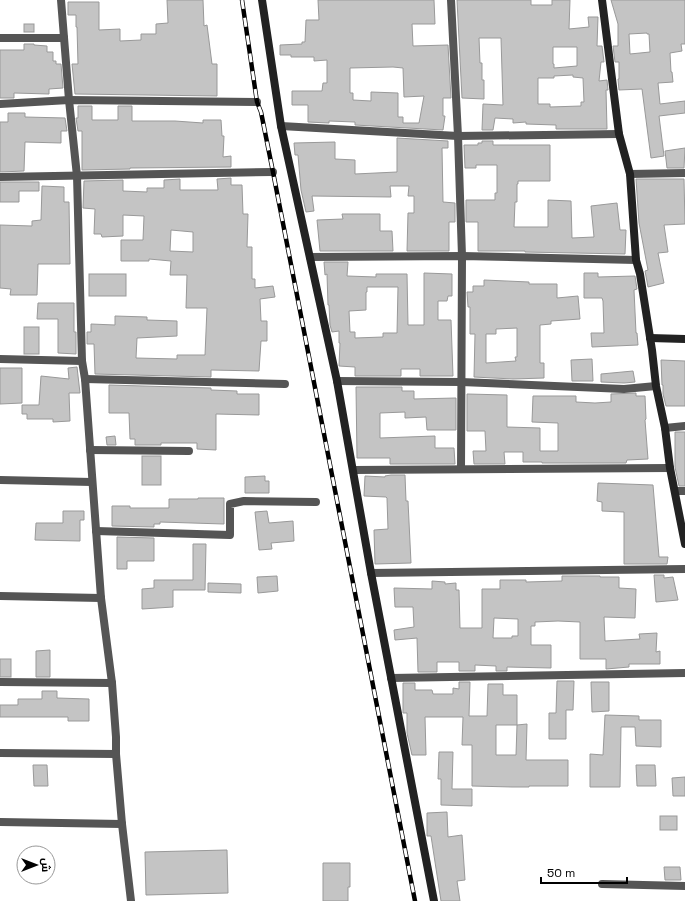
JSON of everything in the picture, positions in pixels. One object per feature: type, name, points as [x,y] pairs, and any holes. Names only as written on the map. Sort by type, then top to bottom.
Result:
[{"type":"street","points":[[61,0],[77,176],[82,361],[85,379],[101,598],[112,683],[122,824],[132,901]]},
{"type":"street","points":[[262,0],[282,126],[337,381],[371,573],[434,901]]},
{"type":"street","points":[[451,0],[462,256],[461,469]]},
{"type":"street","points":[[602,0],[619,134],[630,174],[636,260],[640,274],[656,386],[665,428],[670,468],[676,491],[685,544]]},
{"type":"street","points":[[0,38],[64,38]]},
{"type":"street","points":[[0,104],[69,100],[257,102]]},
{"type":"street","points":[[282,126],[458,136],[619,134]]},
{"type":"street","points":[[0,177],[273,172]]},
{"type":"street","points":[[630,174],[685,173]]},
{"type":"street","points":[[310,257],[462,256],[636,260]]},
{"type":"street","points":[[650,338],[685,339]]},
{"type":"street","points":[[0,359],[82,361]]},
{"type":"street","points":[[85,379],[285,384]]},
{"type":"street","points":[[337,381],[461,382],[624,389],[656,386]]},
{"type":"street","points":[[665,428],[685,426]]},
{"type":"street","points":[[90,450],[189,451]]},
{"type":"street","points":[[353,470],[670,468]]},
{"type":"street","points":[[0,480],[92,482]]},
{"type":"street","points":[[676,491],[685,491]]},
{"type":"street","points":[[96,531],[230,535],[230,504],[244,501],[316,502]]},
{"type":"street","points":[[371,573],[685,569]]},
{"type":"street","points":[[0,596],[101,598]]},
{"type":"street","points":[[391,678],[685,673]]},
{"type":"street","points":[[0,682],[112,683]]},
{"type":"street","points":[[0,754],[116,754]]},
{"type":"street","points":[[0,822],[122,824]]},
{"type":"street","points":[[602,884],[685,886]]},
{"type":"building","points":[[167,0],[203,0],[204,26],[207,25],[212,64],[217,64],[217,96],[75,94],[72,64],[78,64],[77,27],[76,15],[68,15],[68,2],[99,2],[99,30],[120,29],[120,41],[141,40],[141,34],[156,34],[156,24],[168,23]]},
{"type":"building","points":[[318,0],[434,0],[435,24],[412,24],[413,46],[448,45],[451,98],[443,98],[443,116],[445,116],[443,130],[355,125],[355,122],[308,122],[308,105],[292,105],[292,91],[322,91],[323,83],[327,83],[327,60],[314,61],[314,57],[291,57],[291,55],[280,55],[280,45],[302,44],[302,42],[305,42],[306,20],[319,20]],"holes":[[[350,68],[403,68],[404,97],[424,96],[419,123],[403,123],[403,117],[398,117],[398,93],[371,92],[371,101],[353,100],[353,93],[350,93]]]},
{"type":"building","points":[[457,0],[531,0],[531,5],[552,5],[552,0],[570,0],[569,29],[589,27],[588,17],[598,17],[597,46],[602,46],[604,62],[601,62],[599,81],[607,80],[607,129],[556,129],[556,125],[526,124],[526,122],[513,123],[513,119],[495,118],[493,130],[482,130],[483,104],[503,105],[501,38],[479,38],[480,63],[482,63],[482,80],[484,80],[484,99],[462,98]],"holes":[[[553,47],[577,47],[577,66],[554,68]],[[573,75],[573,77],[583,78],[584,102],[581,102],[581,106],[550,107],[550,104],[538,104],[538,78],[554,78],[554,76]]]},
{"type":"building","points":[[611,0],[685,0],[685,44],[681,44],[682,51],[670,53],[673,82],[658,83],[660,104],[685,101],[685,113],[659,116],[664,156],[651,158],[642,89],[619,90],[619,62],[615,62],[613,46],[618,46],[618,24]],"holes":[[[629,34],[649,34],[650,52],[630,54]]]},
{"type":"building","points":[[24,24],[34,24],[34,32],[24,32]]},
{"type":"building","points":[[24,44],[47,46],[47,52],[53,52],[53,61],[56,61],[56,64],[61,64],[63,88],[49,89],[49,94],[14,93],[14,98],[0,98],[0,50],[24,50]]},
{"type":"building","points":[[78,106],[92,106],[92,120],[118,120],[118,106],[132,106],[132,121],[175,121],[203,123],[203,120],[221,120],[222,136],[224,136],[223,157],[231,156],[231,167],[82,170],[82,131],[78,131],[76,118],[78,118]]},
{"type":"building","points":[[8,113],[25,113],[25,117],[65,118],[67,131],[61,131],[61,143],[25,142],[24,171],[0,172],[0,122],[8,122]]},
{"type":"building","points":[[397,138],[448,141],[448,148],[442,148],[443,202],[455,203],[455,222],[449,222],[449,251],[407,251],[408,213],[414,213],[414,196],[408,196],[409,186],[390,186],[391,197],[312,196],[314,211],[306,212],[301,190],[298,155],[295,155],[294,143],[335,142],[335,159],[355,160],[355,174],[397,172]]},
{"type":"building","points":[[482,141],[493,141],[493,145],[550,145],[550,181],[518,181],[514,227],[548,227],[548,200],[571,201],[572,238],[594,237],[591,206],[617,203],[620,230],[626,230],[625,254],[478,251],[478,222],[466,222],[466,200],[495,200],[495,193],[497,193],[497,165],[476,165],[476,168],[465,168],[464,145],[478,145],[478,143],[482,143]]},
{"type":"building","points":[[685,148],[684,168],[667,168],[665,151]]},
{"type":"building","points":[[231,178],[231,185],[242,185],[243,214],[248,214],[247,247],[252,247],[252,279],[255,279],[255,288],[273,286],[275,297],[260,299],[261,321],[267,321],[267,341],[261,341],[259,371],[211,370],[211,377],[95,374],[94,344],[87,344],[87,332],[91,332],[91,324],[115,325],[115,316],[147,317],[147,320],[177,321],[177,336],[137,338],[136,358],[177,359],[177,355],[205,355],[207,308],[186,308],[187,275],[170,275],[171,261],[149,259],[149,261],[121,261],[121,240],[143,240],[144,216],[123,215],[123,236],[102,237],[101,234],[94,234],[95,209],[83,208],[84,181],[123,180],[123,191],[147,192],[147,188],[164,188],[164,180],[180,179],[180,190],[218,190],[217,179]],"holes":[[[171,230],[193,232],[193,252],[170,251]]]},
{"type":"building","points":[[636,179],[684,179],[685,224],[664,225],[668,252],[658,253],[664,283],[648,287],[645,271],[648,270],[639,223]]},
{"type":"building","points":[[0,182],[39,182],[39,191],[19,191],[19,202],[0,202]]},
{"type":"building","points":[[42,186],[64,187],[64,202],[69,202],[70,264],[38,264],[37,295],[10,295],[11,289],[0,288],[0,225],[32,226],[32,221],[41,220]]},
{"type":"building","points":[[342,214],[380,214],[380,231],[392,231],[393,251],[320,251],[317,220],[343,219]]},
{"type":"building","points":[[324,262],[348,262],[347,276],[376,277],[376,274],[407,274],[408,325],[424,325],[424,273],[452,274],[452,296],[448,296],[447,301],[438,301],[438,320],[451,320],[453,376],[420,376],[420,369],[401,369],[401,376],[355,376],[355,367],[339,366],[339,331],[332,332],[330,325],[327,274],[325,275]],"holes":[[[367,287],[398,287],[397,333],[383,333],[383,337],[355,338],[355,332],[350,332],[349,311],[366,310]]]},
{"type":"building","points":[[584,273],[598,273],[598,277],[635,276],[637,289],[634,290],[638,345],[592,347],[591,333],[604,333],[603,301],[602,298],[584,298]]},
{"type":"building","points":[[89,274],[126,274],[126,296],[89,296]]},
{"type":"building","points":[[484,280],[529,282],[529,284],[557,284],[557,298],[578,296],[580,319],[551,321],[551,324],[540,325],[540,363],[544,363],[544,378],[513,379],[474,377],[475,334],[470,334],[470,307],[468,307],[467,292],[473,292],[473,286],[484,286]],"holes":[[[517,328],[517,357],[515,357],[516,361],[486,363],[486,334],[496,334],[496,329]]]},
{"type":"building","points":[[38,303],[74,303],[76,354],[58,353],[58,319],[37,319]]},
{"type":"building","points":[[24,327],[39,327],[39,354],[24,354]]},
{"type":"building","points":[[592,359],[593,381],[572,381],[571,360]]},
{"type":"building","points":[[661,360],[685,361],[685,406],[666,406],[662,385]]},
{"type":"building","points":[[77,367],[80,393],[69,393],[70,421],[53,422],[53,419],[27,419],[27,414],[22,414],[22,405],[39,405],[41,376],[69,379],[68,368]]},
{"type":"building","points":[[0,368],[22,368],[22,403],[0,404]]},
{"type":"building","points":[[633,371],[635,382],[601,382],[601,374]]},
{"type":"building","points":[[109,385],[211,388],[211,390],[237,391],[237,394],[259,394],[259,415],[216,414],[216,450],[197,449],[197,443],[135,445],[135,439],[130,439],[129,413],[109,413]]},
{"type":"building","points":[[356,387],[402,387],[402,391],[414,391],[414,399],[456,398],[456,430],[427,430],[426,417],[405,418],[405,412],[380,413],[380,438],[435,436],[435,448],[454,448],[455,464],[390,464],[390,458],[357,458]]},
{"type":"building","points":[[636,393],[636,396],[645,396],[648,459],[627,460],[626,463],[542,463],[523,462],[523,452],[504,452],[505,464],[474,464],[473,451],[486,451],[485,431],[467,431],[467,394],[507,395],[507,427],[540,428],[540,451],[558,451],[558,423],[532,422],[533,396],[576,396],[576,402],[595,403],[611,402],[611,394]]},
{"type":"building","points":[[675,432],[685,432],[685,486],[679,486],[675,467]]},
{"type":"building","points":[[115,436],[116,445],[107,445],[106,437]]},
{"type":"building","points":[[142,456],[161,456],[161,485],[142,485]]},
{"type":"building","points":[[391,475],[405,475],[406,501],[408,501],[411,563],[375,564],[374,530],[388,529],[387,498],[364,496],[365,476],[385,477]]},
{"type":"building","points":[[265,476],[265,481],[269,481],[269,493],[245,493],[245,477]]},
{"type":"building","points":[[598,483],[653,485],[659,557],[668,557],[667,564],[624,564],[624,512],[602,511],[602,502],[597,501]]},
{"type":"building","points":[[224,498],[224,524],[160,522],[160,524],[154,524],[154,527],[112,526],[112,506],[130,506],[130,508],[169,508],[169,499]]},
{"type":"building","points":[[63,511],[84,511],[84,520],[80,520],[80,541],[35,540],[36,523],[63,523]]},
{"type":"building","points":[[267,511],[269,523],[293,521],[294,541],[271,543],[272,549],[259,550],[255,512]]},
{"type":"building","points":[[117,537],[154,538],[154,561],[127,561],[127,569],[117,569]]},
{"type":"building","points":[[193,544],[206,544],[205,590],[173,590],[173,607],[142,609],[142,589],[154,588],[154,580],[193,580]]},
{"type":"building","points":[[654,575],[664,575],[664,578],[673,577],[678,600],[656,602]]},
{"type":"building","points":[[277,576],[278,591],[258,593],[257,577]]},
{"type":"building","points":[[562,576],[619,577],[619,588],[636,589],[635,618],[604,617],[605,641],[640,639],[639,634],[657,633],[656,652],[660,651],[660,664],[629,664],[629,667],[606,669],[606,659],[580,659],[580,622],[535,622],[535,626],[531,626],[531,645],[551,645],[551,668],[507,667],[507,671],[496,671],[496,666],[475,665],[475,671],[459,671],[459,662],[437,662],[437,672],[418,672],[417,638],[395,640],[394,630],[414,627],[413,607],[395,607],[394,588],[432,589],[432,581],[445,582],[445,584],[456,583],[456,590],[459,590],[460,628],[482,628],[482,589],[500,589],[500,580],[526,580],[526,582],[562,581]],"holes":[[[494,618],[518,619],[518,636],[512,636],[512,638],[493,638]]]},
{"type":"building","points":[[208,583],[241,584],[241,593],[208,592]]},
{"type":"building","points":[[50,650],[50,677],[36,677],[36,651]]},
{"type":"building","points":[[0,659],[11,659],[11,677],[0,677]]},
{"type":"building","points":[[557,681],[574,681],[573,710],[566,710],[566,739],[549,739],[549,713],[556,713]]},
{"type":"building","points":[[459,682],[470,682],[469,716],[487,716],[488,684],[503,684],[503,695],[517,695],[517,725],[527,724],[526,760],[568,760],[568,786],[472,786],[472,745],[462,745],[463,717],[425,717],[426,755],[412,755],[407,733],[407,713],[403,713],[403,683],[415,683],[415,690],[432,690],[433,694],[453,694],[453,688],[459,689]],"holes":[[[496,725],[517,725],[516,755],[496,755]]]},
{"type":"building","points":[[591,682],[609,682],[609,711],[592,712]]},
{"type":"building","points":[[42,691],[57,691],[57,698],[89,699],[89,721],[68,721],[68,717],[0,717],[0,705],[18,705],[18,699],[42,699]]},
{"type":"building","points":[[605,715],[639,716],[639,720],[661,720],[661,747],[636,746],[635,727],[621,727],[620,787],[590,787],[590,754],[603,755]]},
{"type":"building","points":[[439,752],[453,752],[452,789],[472,789],[472,806],[441,805],[441,779],[438,779]]},
{"type":"building","points":[[33,765],[47,765],[48,786],[34,786]]},
{"type":"building","points":[[636,765],[655,765],[656,786],[637,786]]},
{"type":"building","points":[[685,777],[685,796],[673,796],[672,778]]},
{"type":"building","points":[[447,812],[448,837],[462,835],[465,880],[457,881],[460,901],[441,901],[431,836],[427,836],[427,813]]},
{"type":"building","points":[[660,816],[677,816],[677,830],[660,830]]},
{"type":"building","points":[[227,850],[228,893],[146,895],[145,852]]},
{"type":"building","points":[[323,863],[350,863],[350,887],[348,887],[348,901],[323,901]]},
{"type":"building","points":[[664,867],[680,867],[681,880],[665,880]]},
{"type":"railway","points":[[242,0],[257,102],[261,112],[273,172],[415,901]]}]
